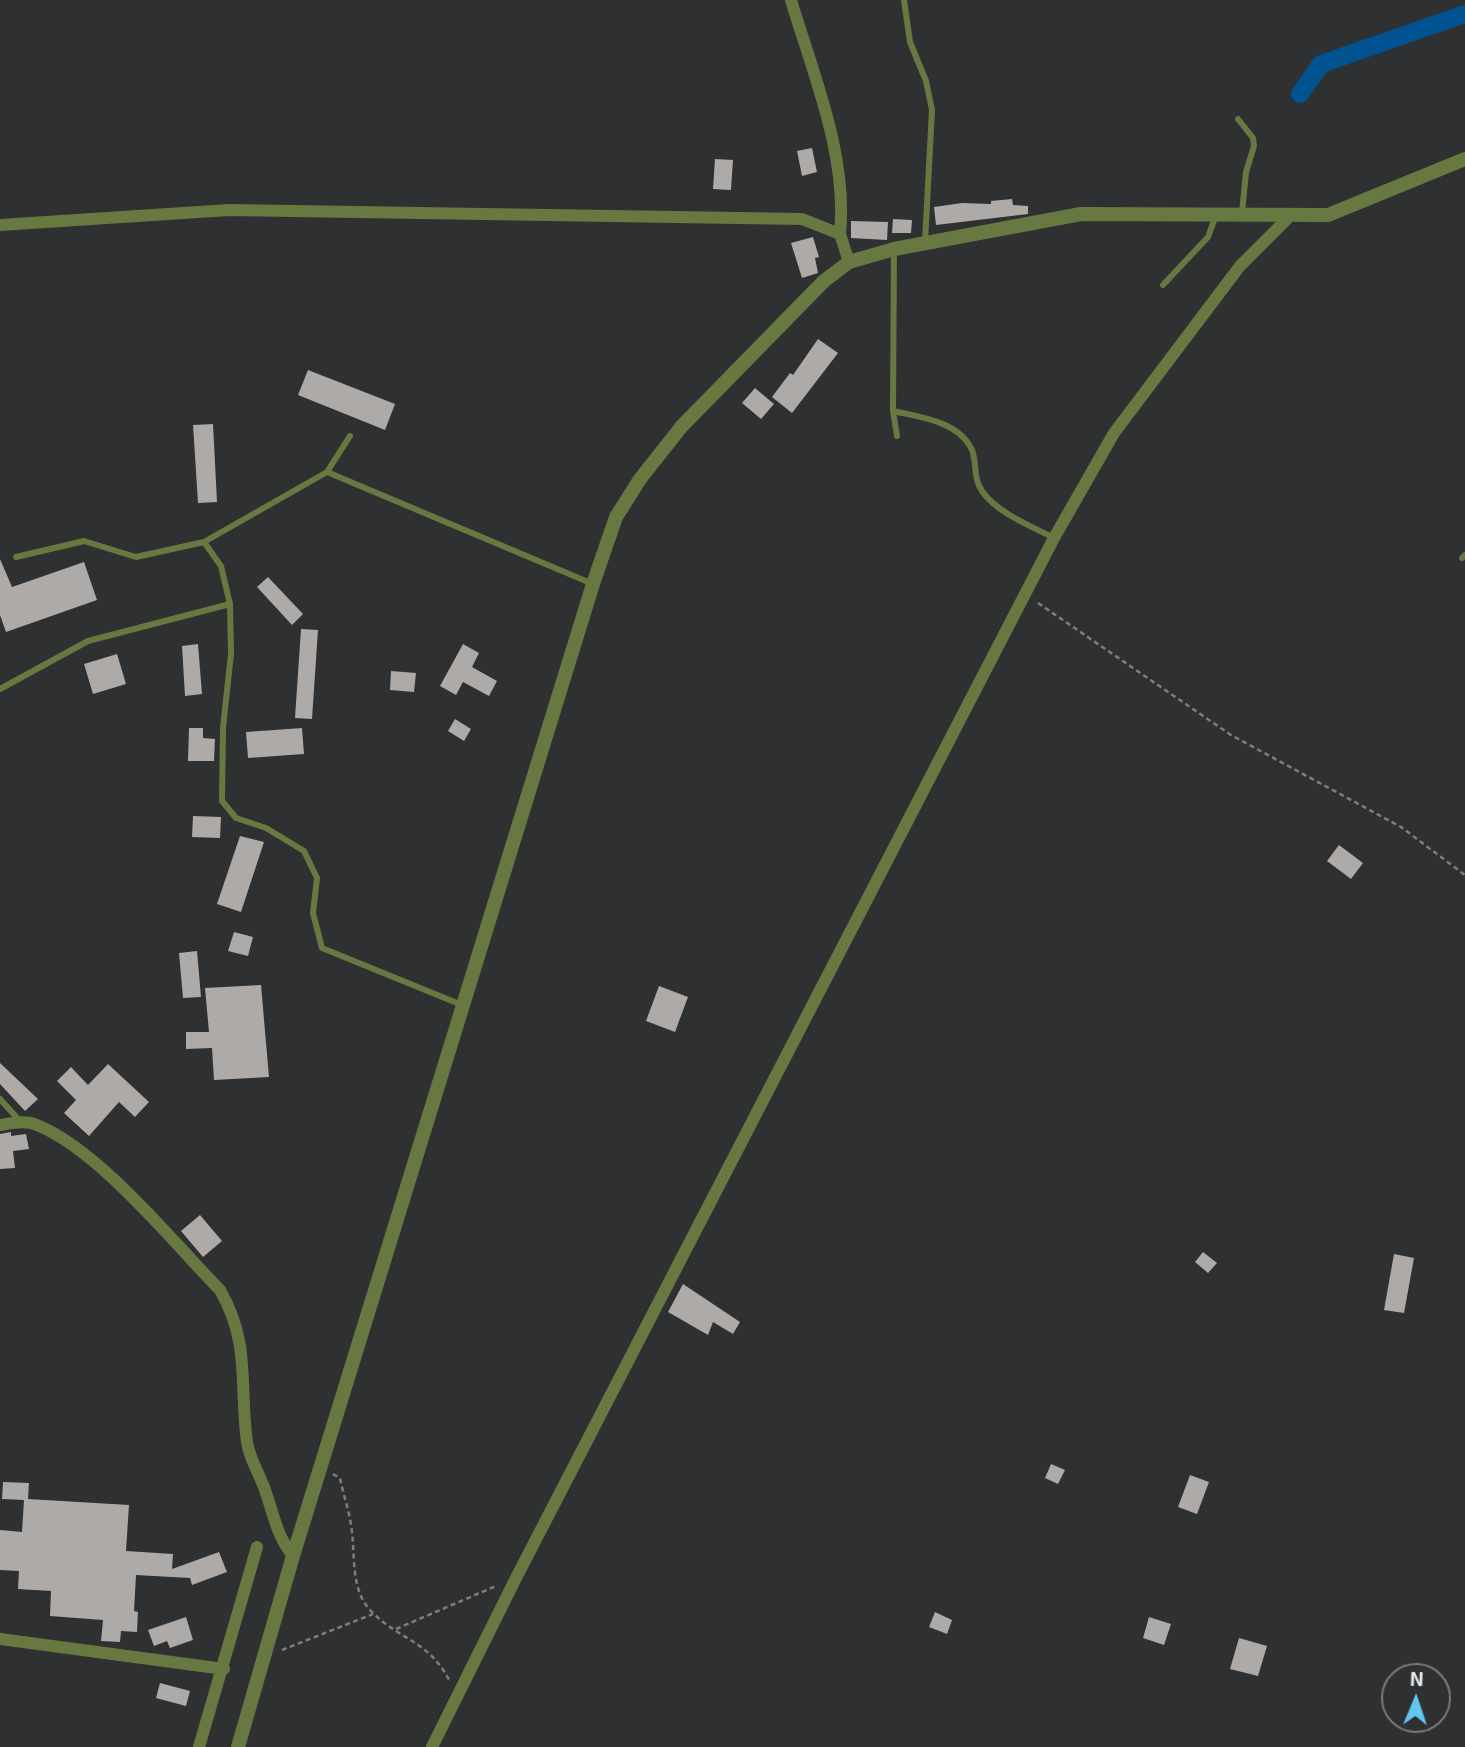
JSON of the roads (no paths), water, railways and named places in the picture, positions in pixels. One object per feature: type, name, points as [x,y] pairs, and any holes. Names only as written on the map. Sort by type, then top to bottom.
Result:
[{"type":"street","points":[[791,0],[836,158],[841,203],[840,228],[849,262]]},
{"type":"street","points":[[238,1747],[293,1556],[615,517],[682,426],[824,281],[849,262],[925,242],[1081,214],[1289,217],[1328,215],[1465,159]]},
{"type":"street","points":[[0,225],[229,210],[802,219],[840,228]]},
{"type":"street","points":[[432,1747],[516,1578],[1054,538],[1114,433],[1240,266],[1289,217]]},
{"type":"street","points":[[0,1125],[22,1122],[36,1125],[86,1153],[220,1290],[235,1317],[240,1342],[247,1445],[266,1492],[279,1538],[293,1556]]},
{"type":"street","points":[[199,1747],[224,1669],[257,1547]]},
{"type":"street","points":[[0,1639],[224,1669]]},
{"type":"lane","points":[[904,0],[910,42],[926,81],[932,110],[925,242]]},
{"type":"lane","points":[[1238,119],[1253,138],[1254,146],[1245,172],[1242,215]]},
{"type":"lane","points":[[1163,285],[1209,237],[1216,215]]},
{"type":"lane","points":[[894,249],[892,411],[897,436]]},
{"type":"lane","points":[[892,411],[942,423],[963,437],[972,451],[974,472],[983,492],[1016,518],[1054,538]]},
{"type":"lane","points":[[16,557],[84,541],[136,557],[204,542],[327,472],[350,436]]},
{"type":"lane","points":[[327,472],[593,584]]},
{"type":"lane","points":[[204,542],[221,566],[230,604],[231,654],[223,728],[222,801],[236,818],[265,828],[304,851],[317,878],[313,913],[322,948],[464,1006]]},
{"type":"lane","points":[[0,689],[88,641],[230,604]]},
{"type":"lane","points":[[0,1099],[22,1122]]},
{"type":"waterway","points":[[1300,94],[1321,64],[1465,14]]}]
